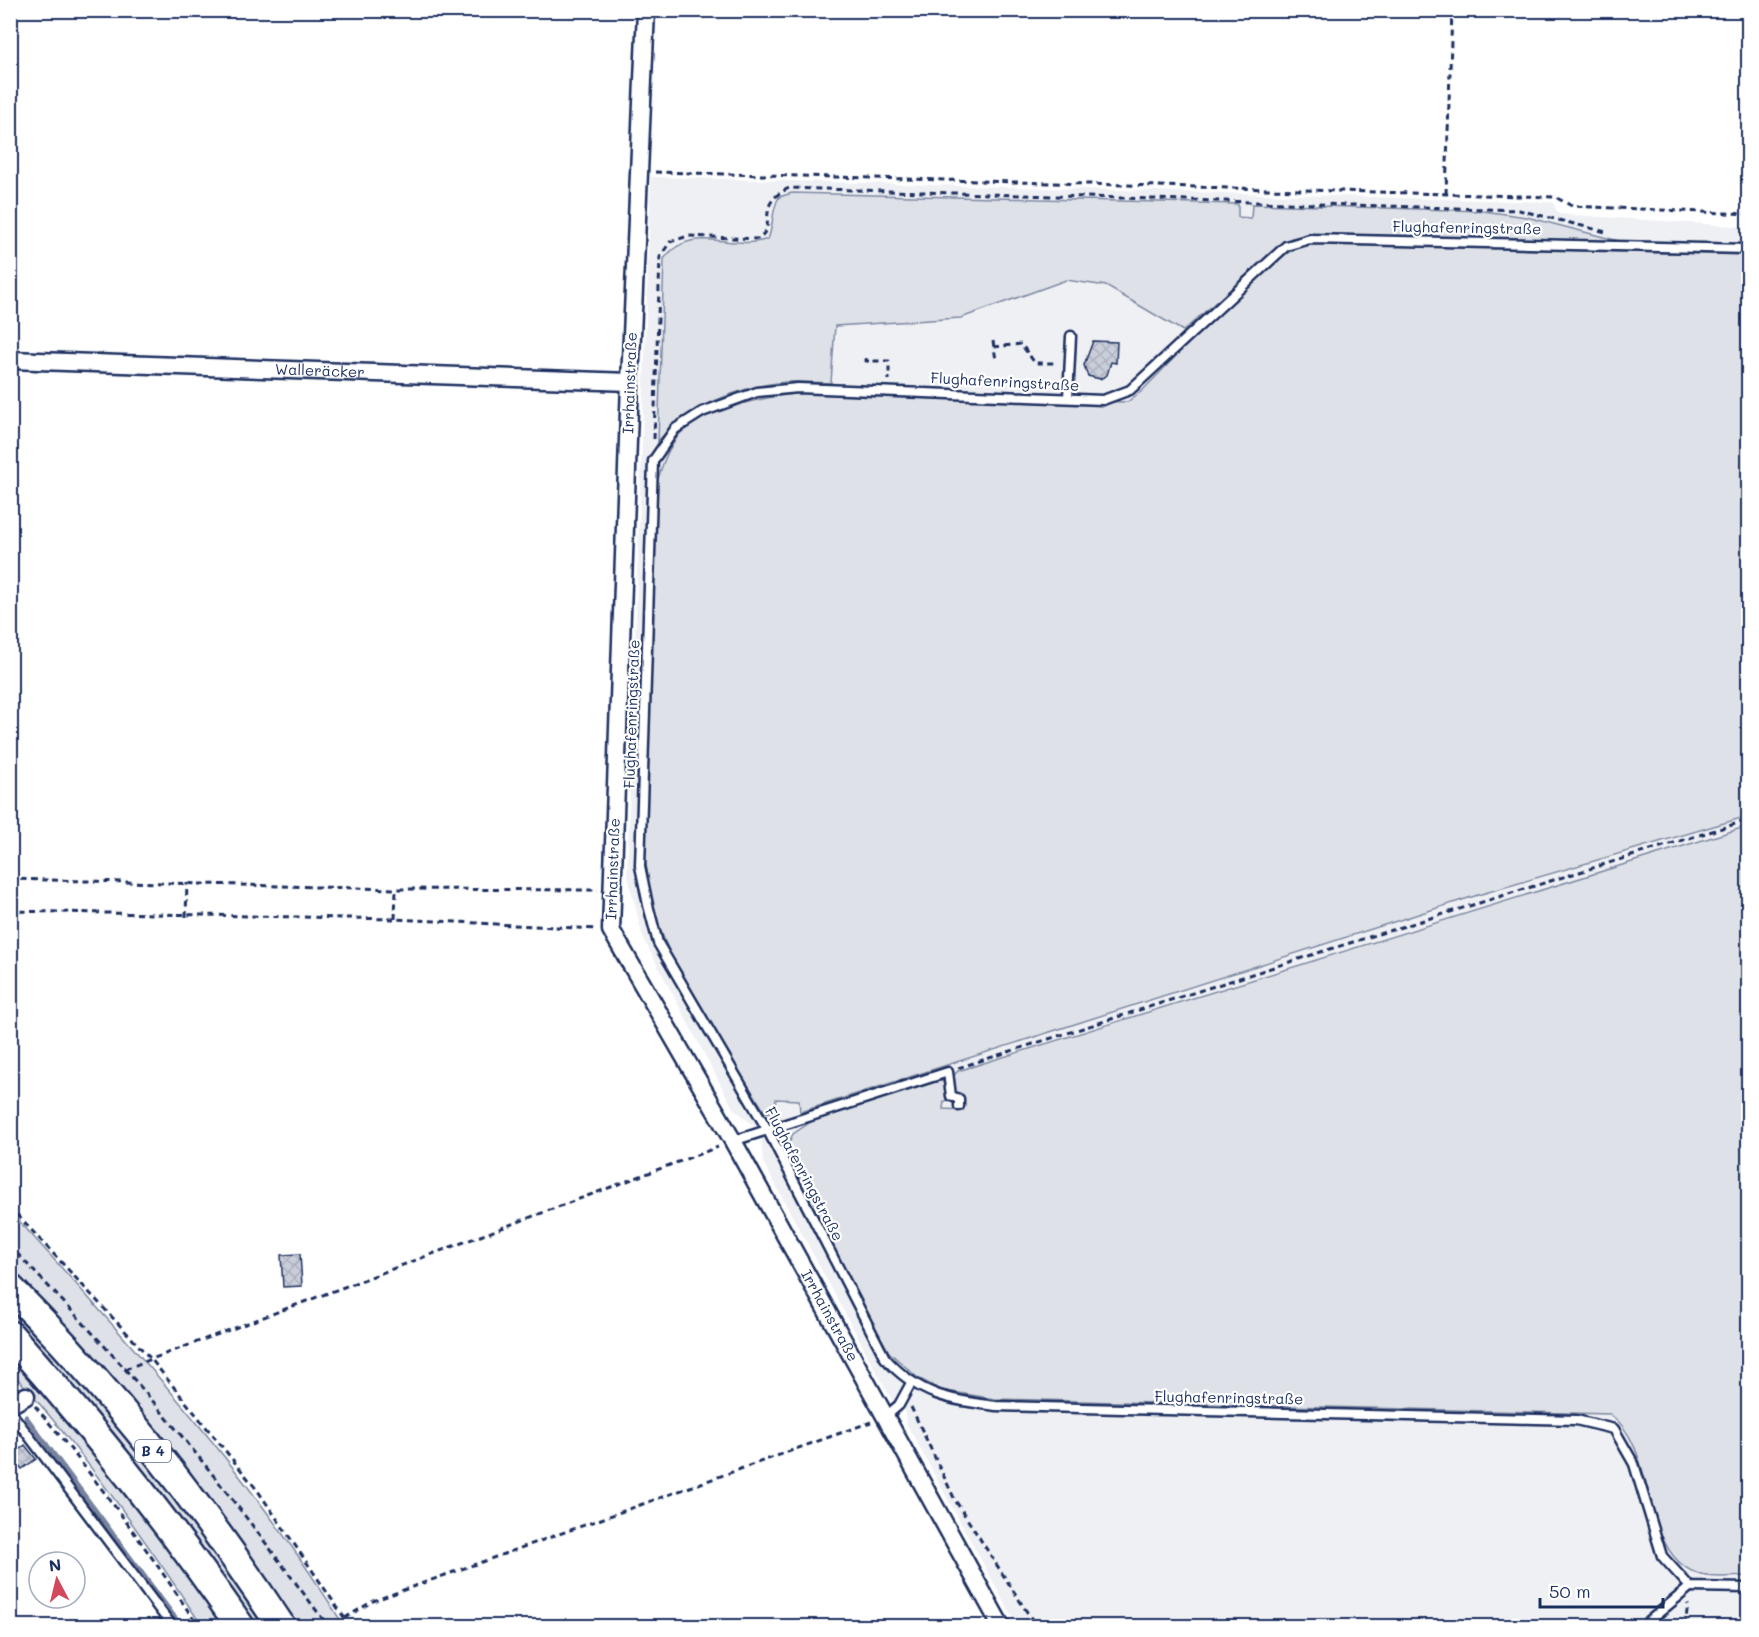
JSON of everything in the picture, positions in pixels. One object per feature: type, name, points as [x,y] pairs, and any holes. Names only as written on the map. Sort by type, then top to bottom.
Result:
[{"type":"main road","name":"B 4","points":[[10,1288],[58,1338],[144,1439],[280,1626]]},
{"type":"main road","name":"B 4","points":[[10,1335],[132,1477],[240,1626]]},
{"type":"street","name":"Irrhainstraße","points":[[646,10],[630,382],[611,930],[734,1141],[1001,1626]]},
{"type":"street","name":"Walleräcker","points":[[10,360],[630,382]]},
{"type":"street","points":[[10,1405],[26,1396]]},
{"type":"lane","name":"Flughafenringstraße","points":[[1690,1587],[1662,1556],[1634,1464],[1614,1429],[1576,1420],[996,1406],[931,1393],[911,1383],[885,1358],[766,1129],[658,943],[640,866],[653,461],[675,429],[702,412],[757,392],[798,388],[889,390],[1103,400],[1130,390],[1286,246],[1310,239],[1749,249]]},
{"type":"lane","points":[[1068,398],[1071,336]]},
{"type":"lane","points":[[734,1141],[948,1072],[951,1096],[959,1099],[959,1106]]},
{"type":"lane","points":[[885,1417],[899,1405],[911,1383]]},
{"type":"lane","points":[[10,1411],[172,1626]]},
{"type":"lane","points":[[1643,1626],[1690,1587],[1749,1588]]},
{"type":"path","points":[[1446,194],[1452,10]]},
{"type":"path","points":[[639,171],[1555,197],[1572,206],[1749,214]]},
{"type":"path","points":[[653,461],[660,257],[670,242],[687,236],[757,239],[764,236],[767,228],[767,206],[775,194],[789,188],[1519,210],[1617,235]]},
{"type":"path","points":[[993,341],[996,360]]},
{"type":"path","points":[[994,347],[1021,344],[1035,363],[1070,364]]},
{"type":"path","points":[[866,358],[866,361],[890,361],[889,390]]},
{"type":"path","points":[[948,1072],[1327,950],[1749,820]]},
{"type":"path","points":[[10,879],[396,889],[612,891]]},
{"type":"path","points":[[186,917],[187,883]]},
{"type":"path","points":[[395,919],[396,889]]},
{"type":"path","points":[[10,911],[186,917],[395,919],[611,930]]},
{"type":"path","points":[[125,1369],[734,1141]]},
{"type":"path","points":[[10,1207],[151,1359],[258,1491],[350,1626]]},
{"type":"path","points":[[10,1246],[125,1369],[238,1505],[328,1626]]},
{"type":"path","points":[[904,1394],[955,1500],[1036,1626]]},
{"type":"path","points":[[26,1396],[91,1472],[132,1527],[198,1626]]},
{"type":"path","points":[[345,1618],[373,1601],[885,1417]]},
{"type":"shaded area","points":[[651,177],[1552,202],[1559,214],[1748,227],[1748,1626],[1017,1626],[906,1423],[904,1407],[894,1404],[763,1162],[761,1137],[755,1127],[733,1108],[643,938],[627,873]]},
{"type":"shaded area","points":[[792,193],[1238,204],[1238,217],[1251,218],[1252,204],[1483,211],[1527,217],[1619,241],[1318,234],[1292,238],[1276,249],[1183,331],[1106,286],[1066,280],[961,318],[835,326],[831,383],[785,382],[733,393],[684,418],[658,441],[664,259],[675,248],[686,242],[712,240],[754,242],[768,239],[779,197]]},
{"type":"shaded area","points":[[1301,245],[1748,255],[1748,816],[1478,895],[800,1112],[799,1100],[776,1099],[774,1113],[765,1112],[703,1015],[674,963],[657,922],[649,888],[645,856],[646,786],[656,486],[670,448],[688,427],[718,411],[772,397],[802,393],[1127,402],[1142,391],[1208,323],[1286,254]]},
{"type":"shaded area","points":[[1748,826],[1748,1576],[1707,1576],[1682,1565],[1668,1548],[1658,1526],[1636,1452],[1626,1431],[1610,1414],[995,1399],[941,1390],[918,1378],[889,1352],[813,1217],[788,1159],[787,1146],[793,1134],[818,1117],[925,1083],[943,1081],[947,1100],[944,1102],[943,1109],[963,1110],[962,1095],[955,1094],[954,1075],[958,1071]]},
{"type":"shaded area","points":[[11,1212],[144,1360],[229,1463],[308,1570],[344,1626],[289,1626],[53,1320],[11,1275]]},
{"type":"shaded area","points":[[10,1302],[148,1460],[268,1626],[250,1626],[11,1323]]},
{"type":"shaded area","points":[[10,1350],[68,1416],[228,1626],[202,1626],[111,1495],[63,1432],[11,1371]]},
{"type":"building","points":[[1093,341],[1117,342],[1116,363],[1111,362],[1107,375],[1100,379],[1088,376],[1084,365]]},
{"type":"building","points":[[300,1254],[302,1286],[283,1287],[281,1255]]},
{"type":"building","points":[[25,1445],[36,1459],[22,1469],[11,1456]]},
{"type":"waterway","points":[[26,1417],[181,1626]]}]
